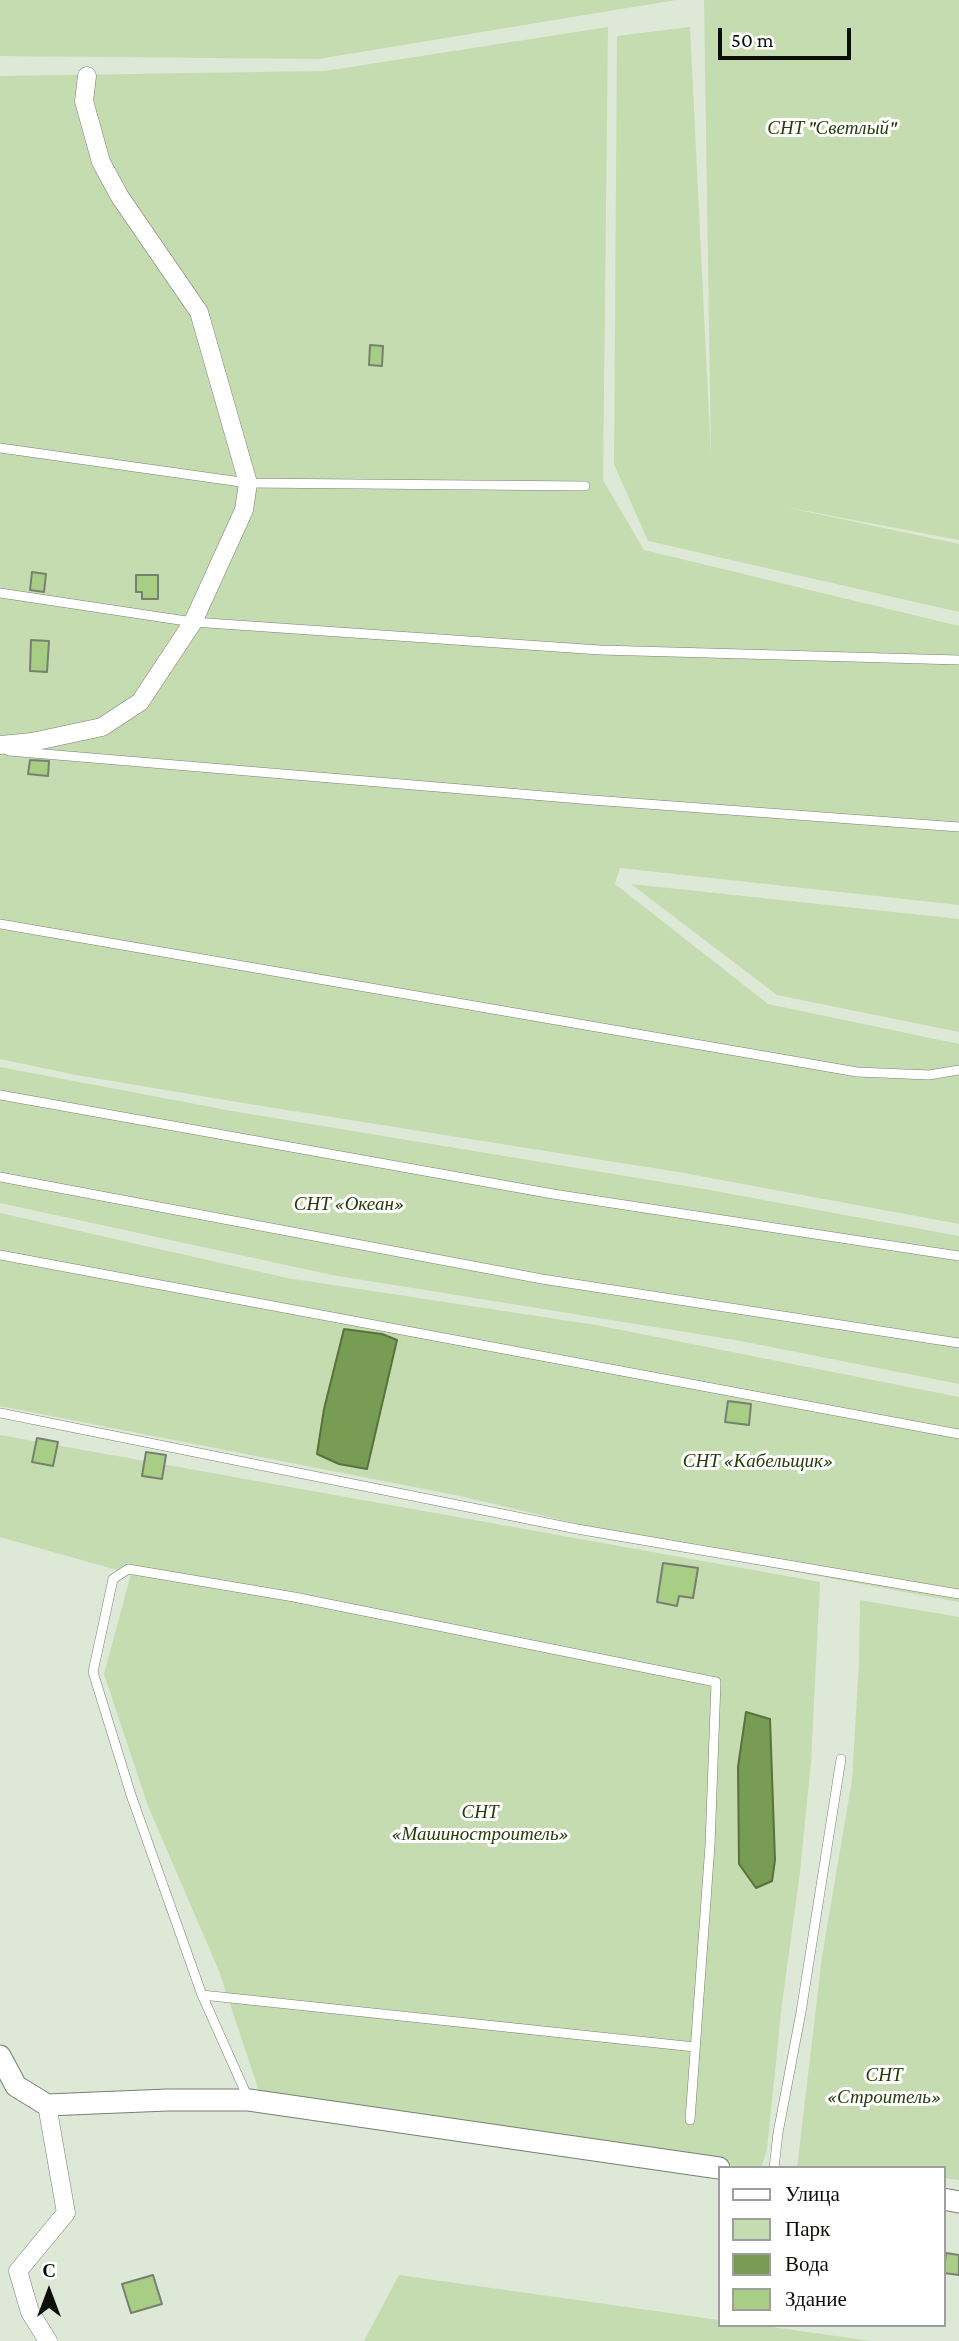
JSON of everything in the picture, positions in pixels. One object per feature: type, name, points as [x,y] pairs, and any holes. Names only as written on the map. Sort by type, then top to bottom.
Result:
[{"type":"street","points":[[0,748],[102,727],[140,702],[193,622],[244,510],[248,483],[199,312],[100,162],[84,101],[87,76]]},
{"type":"street","points":[[0,2056],[16,2086],[47,2105],[249,2100],[718,2168]]},
{"type":"street","points":[[47,2105],[66,2213],[18,2271],[30,2312],[48,2341]]},
{"type":"lane","points":[[0,448],[248,483],[585,486]]},
{"type":"lane","points":[[0,593],[193,622],[600,650],[959,660]]},
{"type":"lane","points":[[0,748],[578,799],[959,827]]},
{"type":"lane","points":[[0,924],[857,1072],[929,1075],[959,1070]]},
{"type":"lane","points":[[0,1095],[553,1194],[959,1256]]},
{"type":"lane","points":[[0,1177],[542,1279],[959,1343]]},
{"type":"lane","points":[[0,1255],[959,1434]]},
{"type":"lane","points":[[0,1413],[577,1529],[959,1594]]},
{"type":"lane","points":[[249,2100],[202,1995],[131,1794],[93,1672],[113,1579],[128,1569],[294,1597],[716,1682],[710,1844],[690,2120]]},
{"type":"lane","points":[[774,2166],[841,1759]]},
{"type":"lane","points":[[202,1995],[695,2047]]},
{"type":"green space","points":[[0,0],[676,0],[318,59],[0,56]]},
{"type":"green space","name":"СНТ \"Светлый\"","points":[[704,0],[959,0],[959,540],[780,506],[959,544],[959,612],[648,541],[614,464],[617,36],[690,27],[711,458]]},
{"type":"green space","points":[[608,27],[603,480],[644,550],[959,626],[959,905],[620,868],[615,884],[768,1004],[959,1044],[959,1224],[678,1172],[237,1102],[76,1075],[0,1059],[0,76],[325,71]]},
{"type":"green space","points":[[631,884],[959,919],[959,1032],[777,995]]},
{"type":"green space","name":"СНТ «Океан»","points":[[0,1067],[232,1111],[704,1189],[959,1236],[959,1384],[735,1340],[332,1275],[0,1203]]},
{"type":"green space","name":"СНТ «Кабельщик»","points":[[0,1213],[287,1278],[596,1325],[959,1397],[959,1602],[736,1561],[460,1496],[0,1406]]},
{"type":"green space","name":"СНТ «Машиностроитель»","points":[[0,1435],[820,1582],[811,1762],[767,2149],[762,2166],[733,2166],[259,2091],[219,1971],[148,1806],[104,1674],[131,1574],[0,1537]]},
{"type":"green space","name":"СНТ «Строитель»","points":[[860,1600],[959,1617],[959,2180],[945,2178],[945,2166],[797,2166],[822,1957],[852,1780]]},
{"type":"green space","points":[[399,2275],[718,2320],[718,2327],[772,2327],[871,2341],[364,2341]]},
{"type":"water","points":[[344,1329],[382,1334],[397,1340],[367,1469],[339,1464],[317,1454],[324,1409]]},
{"type":"water","points":[[746,1712],[770,1719],[775,1860],[772,1881],[756,1888],[739,1864],[738,1767]]},
{"type":"building","points":[[370,345],[383,346],[382,366],[369,365]]},
{"type":"building","points":[[32,572],[46,574],[44,592],[30,590]]},
{"type":"building","points":[[136,575],[158,575],[158,599],[142,599],[142,592],[136,592]]},
{"type":"building","points":[[31,640],[49,641],[47,672],[30,671]]},
{"type":"building","points":[[30,760],[49,761],[48,776],[28,774]]},
{"type":"building","points":[[728,1401],[751,1404],[749,1425],[725,1422]]},
{"type":"building","points":[[37,1438],[58,1442],[53,1466],[32,1462]]},
{"type":"building","points":[[146,1452],[166,1455],[162,1479],[142,1476]]},
{"type":"building","points":[[663,1563],[698,1568],[693,1598],[679,1596],[677,1606],[657,1602]]},
{"type":"building","points":[[946,2253],[959,2255],[959,2275],[945,2273]]},
{"type":"building","points":[[153,2275],[162,2304],[131,2313],[122,2284]]}]
